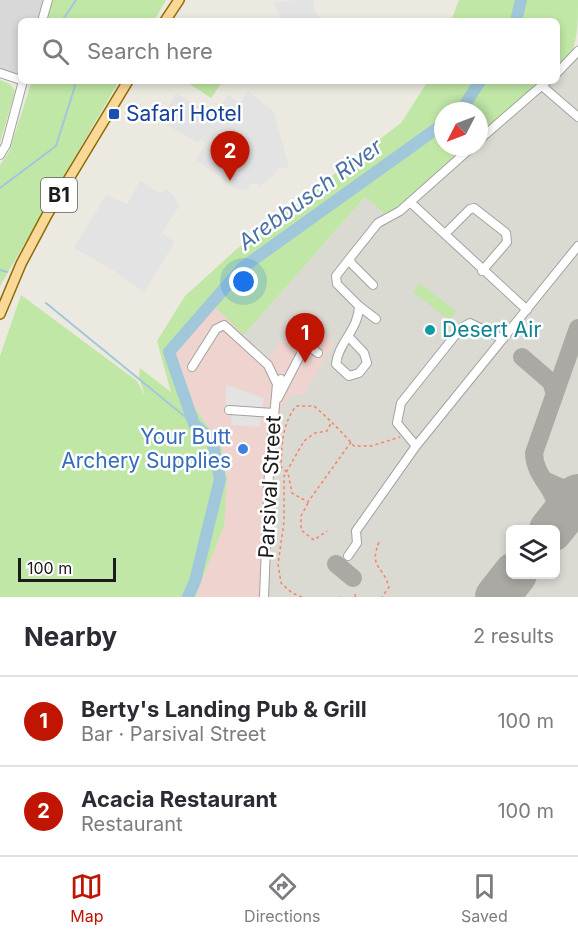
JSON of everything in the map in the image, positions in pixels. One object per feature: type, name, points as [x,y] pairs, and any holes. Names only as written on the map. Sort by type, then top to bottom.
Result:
[{"type":"main road","points":[[167,18],[179,0]]},
{"type":"main road","name":"B1","points":[[0,314],[21,264],[47,215],[126,84]]},
{"type":"street","points":[[43,18],[48,0]]},
{"type":"street","points":[[560,70],[578,51]]},
{"type":"street","points":[[0,73],[18,80]]},
{"type":"street","points":[[0,155],[6,145],[21,84]]},
{"type":"street","points":[[488,132],[544,84]]},
{"type":"street","points":[[546,84],[578,117]]},
{"type":"street","points":[[376,319],[337,284],[336,276],[378,223],[410,202],[462,156]]},
{"type":"street","points":[[410,202],[446,234],[482,271],[527,310]]},
{"type":"street","points":[[446,234],[470,209],[474,208],[506,233],[507,242],[482,271]]},
{"type":"street","points":[[348,556],[357,543],[356,531],[416,446],[578,246]]},
{"type":"street","points":[[350,258],[356,270],[373,285]]},
{"type":"street","points":[[349,337],[364,353],[366,363],[359,373],[349,376],[336,364],[337,354],[359,317],[359,306]]},
{"type":"street","points":[[416,446],[397,423],[401,403],[461,328],[470,323],[503,339]]},
{"type":"street","name":"Parsival Street","points":[[192,368],[209,338],[216,329],[224,324],[268,365],[279,382],[275,409],[264,597]]},
{"type":"street","points":[[229,410],[275,409],[306,344],[318,353]]},
{"type":"path","points":[[308,502],[292,493],[288,473],[282,467],[282,440],[286,420],[296,406],[314,406],[332,421],[354,446],[371,446],[407,435]]},
{"type":"path","points":[[302,597],[292,593],[280,583],[278,564],[284,522],[284,476],[288,473],[304,441],[315,433],[327,431],[332,421]]},
{"type":"path","points":[[327,531],[314,540],[301,530],[301,516],[308,502],[351,442]]},
{"type":"path","points":[[379,542],[374,557],[375,564],[385,575],[388,587],[382,597]]},
{"type":"path","points":[[355,597],[356,592]]},
{"type":"shaded area","points":[[0,0],[48,0],[43,18],[18,18],[18,79],[0,73]]},
{"type":"shaded area","points":[[313,0],[315,12],[320,18],[281,18],[273,3]]},
{"type":"shaded area","points":[[578,44],[578,597],[264,597],[272,422],[290,396],[304,394],[334,343],[303,315],[268,358],[244,335],[366,196],[389,215],[458,156],[488,156],[488,131],[544,84],[560,84],[560,69]]},
{"type":"shaded area","points":[[248,91],[274,112],[289,168],[278,168],[277,172],[258,188],[258,184],[249,184],[249,189],[239,191],[196,160],[206,143],[200,140],[198,143],[161,121],[176,93],[214,115],[228,95],[240,103]]},
{"type":"shaded area","points":[[140,181],[159,193],[166,190],[173,195],[179,206],[162,233],[175,242],[144,292],[111,269],[74,248],[106,195],[127,204]]},
{"type":"shaded area","points":[[214,305],[268,358],[303,315],[334,343],[304,394],[264,597],[195,597],[224,526],[221,445],[187,397],[172,351]]},
{"type":"shaded area","points":[[226,385],[264,398],[262,408],[226,406]]},
{"type":"shaded area","points":[[232,414],[261,417],[260,427],[231,425]]},
{"type":"green space","points":[[48,0],[166,0],[156,18],[43,18]]},
{"type":"green space","points":[[459,0],[578,0],[577,31],[573,49],[560,70],[560,18],[452,18]]},
{"type":"green space","points":[[0,80],[10,84],[15,91],[0,143]]},
{"type":"green space","points":[[31,84],[117,84],[0,286],[0,165],[9,152]]},
{"type":"green space","points":[[190,84],[221,84],[211,98]]},
{"type":"green space","points":[[426,84],[543,84],[488,131],[488,102],[434,102],[434,156],[458,156],[388,216],[365,197],[244,335],[214,306],[172,351],[187,397],[221,445],[227,478],[224,526],[195,597],[0,597],[0,356],[21,295],[137,381],[145,396],[139,377],[140,368],[171,392],[157,341],[185,296],[238,248],[401,123]]},
{"type":"green space","points":[[420,283],[456,311],[449,320],[413,292]]},
{"type":"waterway","points":[[64,18],[76,0]]},
{"type":"waterway","name":"Arebbusch River","points":[[517,18],[521,0]]},
{"type":"waterway","points":[[0,188],[56,146],[75,84]]},
{"type":"waterway","name":"Arebbusch River","points":[[467,102],[478,84]]},
{"type":"waterway","name":"Arebbusch River","points":[[188,597],[195,581],[220,479],[212,440],[194,424],[169,352],[242,268],[434,130]]},
{"type":"waterway","points":[[0,270],[7,272]]},
{"type":"waterway","points":[[46,303],[194,424]]},
{"type":"taxiway","points":[[553,525],[556,515],[554,496],[539,473],[534,453],[578,328]]},
{"type":"taxiway","points":[[522,357],[551,382],[554,391]]},
{"type":"taxiway","points":[[546,481],[562,488],[578,486]]},
{"type":"taxiway","points":[[336,564],[353,578]]},
{"type":"runway","points":[[555,525],[578,496]]},
{"type":"runway","points":[[497,597],[511,579]]},
{"type":"place","name":"Safari Hotel","points":[[114,114]]},
{"type":"place","name":"Acacia Restaurant","points":[[230,181]]},
{"type":"place","name":"Desert Air","points":[[430,330]]},
{"type":"place","name":"Berty's Landing Pub & Grill","points":[[305,363]]},
{"type":"place","name":"Your Butt Archery Supplies","points":[[243,449]]}]
